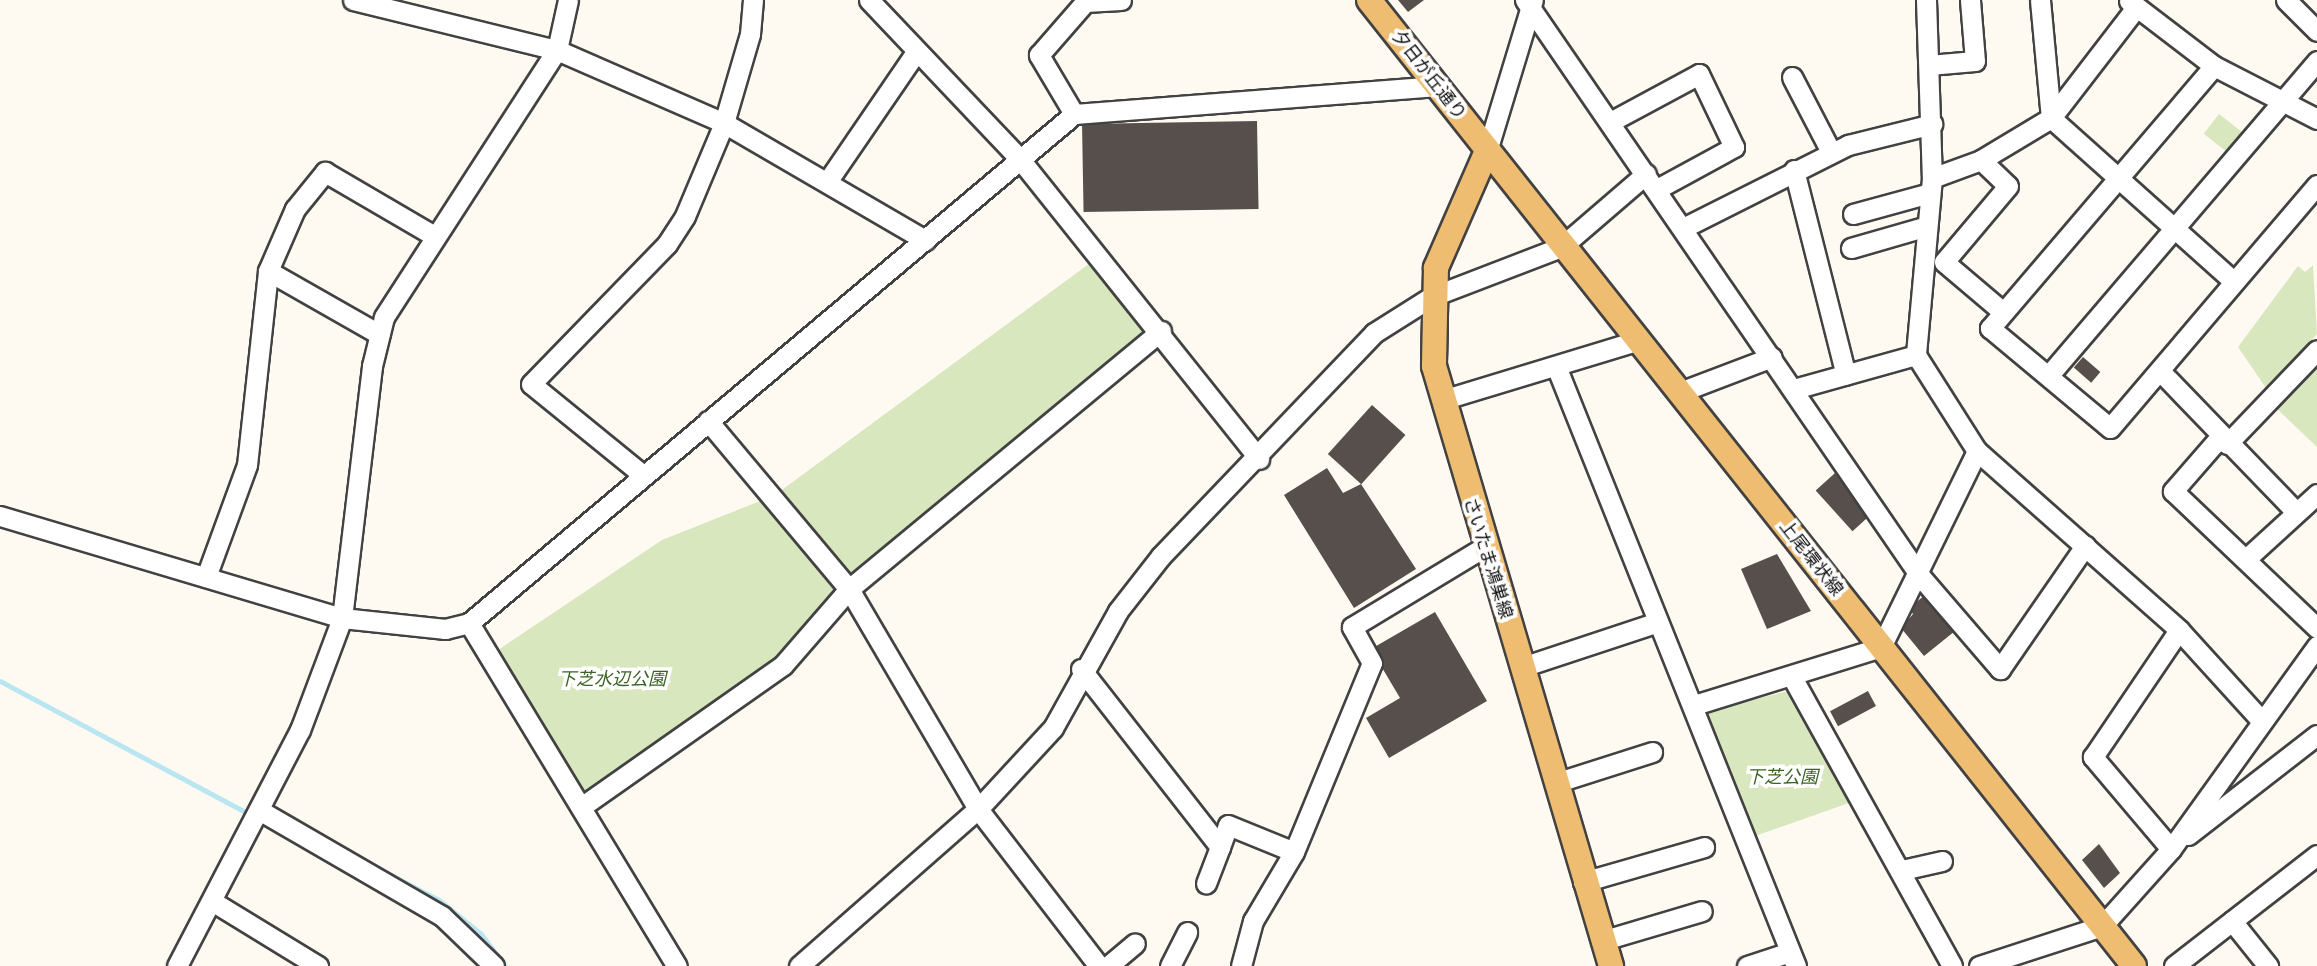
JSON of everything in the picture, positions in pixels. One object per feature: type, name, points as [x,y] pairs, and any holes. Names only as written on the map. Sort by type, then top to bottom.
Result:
[{"type":"main road","name":"夕日が丘通り","points":[[1369,0],[1487,151]]},
{"type":"main road","name":"上尾環状線","points":[[1487,151],[2134,966]]},
{"type":"main road","name":"さいたま鴻巣線","points":[[1487,151],[1436,268],[1431,297],[1441,400],[1522,667],[1583,882],[1611,966]]},
{"type":"street","points":[[354,0],[558,50],[724,123],[925,240]]},
{"type":"street","points":[[177,966],[215,903],[258,810],[300,730],[342,618],[379,334],[433,235],[558,50],[568,0]]},
{"type":"street","points":[[643,475],[531,384],[667,244],[724,123],[750,34],[753,0]]},
{"type":"street","points":[[869,0],[1019,158],[1161,331],[1259,459]]},
{"type":"street","points":[[1074,114],[1039,55],[1085,2],[1121,0]]},
{"type":"street","points":[[1926,0],[1932,124],[1931,186],[1916,355],[1977,450],[2179,630],[2261,720]]},
{"type":"street","points":[[1929,65],[1975,61],[1970,0]]},
{"type":"street","points":[[2040,0],[2051,118],[2233,281]]},
{"type":"street","points":[[2286,0],[2317,31]]},
{"type":"street","points":[[1530,2],[1920,576],[2000,668],[2085,547]]},
{"type":"street","points":[[1487,151],[1530,2]]},
{"type":"street","points":[[1853,214],[1931,186],[2051,118],[2132,5],[2214,66],[2317,119]]},
{"type":"street","points":[[827,182],[916,52]]},
{"type":"street","points":[[2049,375],[2317,61]]},
{"type":"street","points":[[2214,66],[1990,328],[2110,428],[2317,185]]},
{"type":"street","points":[[799,966],[978,809],[1053,728],[1081,669],[1161,556],[1259,459],[1374,332],[1431,297],[1561,247],[1651,181],[1734,146],[1699,74],[1610,122]]},
{"type":"street","points":[[1792,77],[1831,152]]},
{"type":"street","points":[[0,516],[342,618],[445,629],[469,623],[1074,114],[1438,86]]},
{"type":"street","points":[[1683,228],[1831,152],[1932,124]]},
{"type":"street","points":[[1981,160],[2008,186],[1944,262],[2003,312]]},
{"type":"street","points":[[1794,170],[1846,375]]},
{"type":"street","points":[[206,578],[247,465],[268,271],[295,209],[325,172],[433,235]]},
{"type":"street","points":[[1851,248],[1927,226]]},
{"type":"street","points":[[268,271],[379,334]]},
{"type":"street","points":[[584,805],[783,665],[849,589],[1161,331]]},
{"type":"street","points":[[1441,400],[1639,340]]},
{"type":"street","points":[[2317,350],[2173,491],[2247,558],[2317,628]]},
{"type":"street","points":[[1794,389],[1916,355]]},
{"type":"street","points":[[1680,392],[1772,357]]},
{"type":"street","points":[[1556,366],[1694,705],[1793,959],[1747,966]]},
{"type":"street","points":[[2160,370],[2224,441],[2295,511]]},
{"type":"street","points":[[708,421],[849,589],[978,809],[1099,966]]},
{"type":"street","points":[[1694,705],[1881,648],[1920,576],[1977,450]]},
{"type":"street","points":[[2247,558],[2295,511],[2317,494]]},
{"type":"street","points":[[1241,966],[1253,921],[1294,852],[1371,663],[1352,627],[1484,547]]},
{"type":"street","points":[[1522,667],[1658,622]]},
{"type":"street","points":[[469,623],[584,805],[677,966]]},
{"type":"street","points":[[2171,849],[2093,757],[2179,630]]},
{"type":"street","points":[[1979,966],[2102,926],[2171,849],[2261,720],[2317,646]]},
{"type":"street","points":[[1081,669],[1220,847]]},
{"type":"street","points":[[1792,677],[1902,870],[1952,966]]},
{"type":"street","points":[[2171,849],[2317,735]]},
{"type":"street","points":[[1555,783],[1652,752]]},
{"type":"street","points":[[258,810],[442,916],[494,966]]},
{"type":"street","points":[[1206,883],[1228,825],[1294,852]]},
{"type":"street","points":[[1583,882],[1704,846]]},
{"type":"street","points":[[2174,966],[2317,855]]},
{"type":"street","points":[[1902,870],[1941,861]]},
{"type":"street","points":[[215,903],[318,966]]},
{"type":"street","points":[[1601,941],[1702,911]]},
{"type":"street","points":[[2232,921],[2268,966]]},
{"type":"street","points":[[1170,966],[1187,932]]},
{"type":"street","points":[[1108,966],[1135,943]]},
{"type":"green space","points":[[2219,114],[2247,136],[2232,156],[2204,134]]},
{"type":"green space","name":"下芝水辺公園","points":[[1101,255],[1161,331],[849,589],[783,665],[584,805],[486,658],[662,540],[775,495]]},
{"type":"green space","points":[[2313,265],[2317,334],[2266,388],[2238,347],[2298,266],[2305,272]]},
{"type":"green space","points":[[2317,363],[2317,447],[2274,406]]},
{"type":"green space","name":"下芝公園","points":[[1788,691],[1849,803],[1755,836],[1705,712]]},
{"type":"building","points":[[1398,0],[1424,0],[1408,12]]},
{"type":"building","points":[[1257,121],[1259,209],[1084,212],[1082,124]]},
{"type":"building","points":[[2083,357],[2100,372],[2091,383],[2074,368]]},
{"type":"building","points":[[1372,405],[1405,435],[1361,484],[1328,454]]},
{"type":"building","points":[[1327,468],[1343,493],[1361,484],[1416,569],[1354,608],[1284,495]]},
{"type":"building","points":[[1835,473],[1872,514],[1852,531],[1816,490]]},
{"type":"building","points":[[1777,554],[1811,611],[1767,629],[1741,569]]},
{"type":"building","points":[[1925,595],[1955,631],[1924,656],[1901,628],[1913,614],[1909,608]]},
{"type":"building","points":[[1435,612],[1487,701],[1389,758],[1366,718],[1400,698],[1371,649]]},
{"type":"building","points":[[1868,691],[1876,706],[1838,726],[1830,711]]},
{"type":"building","points":[[2099,844],[2120,873],[2104,888],[2082,860]]},
{"type":"waterway","points":[[0,681],[251,815]]},
{"type":"waterway","points":[[370,864],[439,900],[481,934],[505,966]]}]
